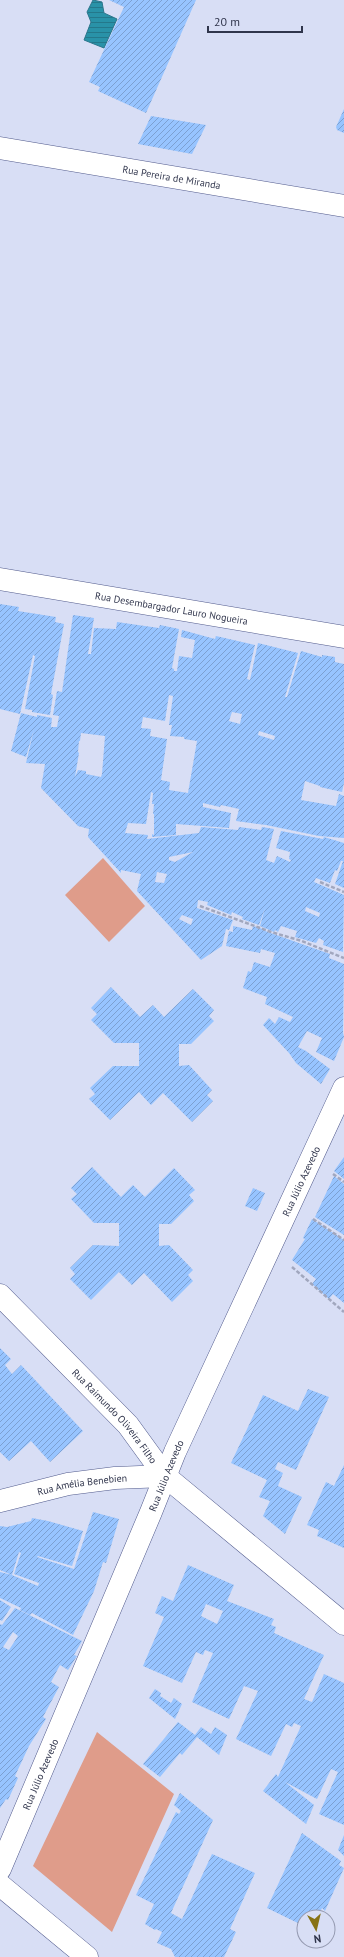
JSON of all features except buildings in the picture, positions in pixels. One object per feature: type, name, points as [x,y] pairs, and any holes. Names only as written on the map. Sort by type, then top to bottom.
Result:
[{"type":"street","name":"Rua Pereira de Miranda","points":[[0,148],[344,206]]},
{"type":"street","name":"Rua Desembargador Lauro Nogueira","points":[[0,579],[344,637]]},
{"type":"street","name":"Rua Júlio Azevedo","points":[[0,1869],[186,1428],[344,1088]]},
{"type":"street","name":"Rua Raimundo Oliveira Filho","points":[[0,1295],[128,1425],[165,1476],[344,1624]]},
{"type":"street","name":"Rua Amélia Benebien","points":[[0,1501],[68,1484],[115,1478],[165,1476]]},
{"type":"street","points":[[0,1886],[87,1957]]},
{"type":"path","points":[[320,882],[344,892]]},
{"type":"path","points":[[200,906],[344,957]]},
{"type":"path","points":[[330,1172],[344,1182]]},
{"type":"path","points":[[309,1216],[344,1240]]},
{"type":"path","points":[[287,1263],[344,1312]]},
{"type":"shaded area","points":[[103,858],[145,906],[109,942],[65,895]]},
{"type":"shaded area","points":[[97,1732],[174,1794],[112,1932],[33,1866]]},
{"type":"water","points":[[93,0],[102,2],[104,13],[117,19],[104,48],[84,40],[91,22],[87,12]]}]
